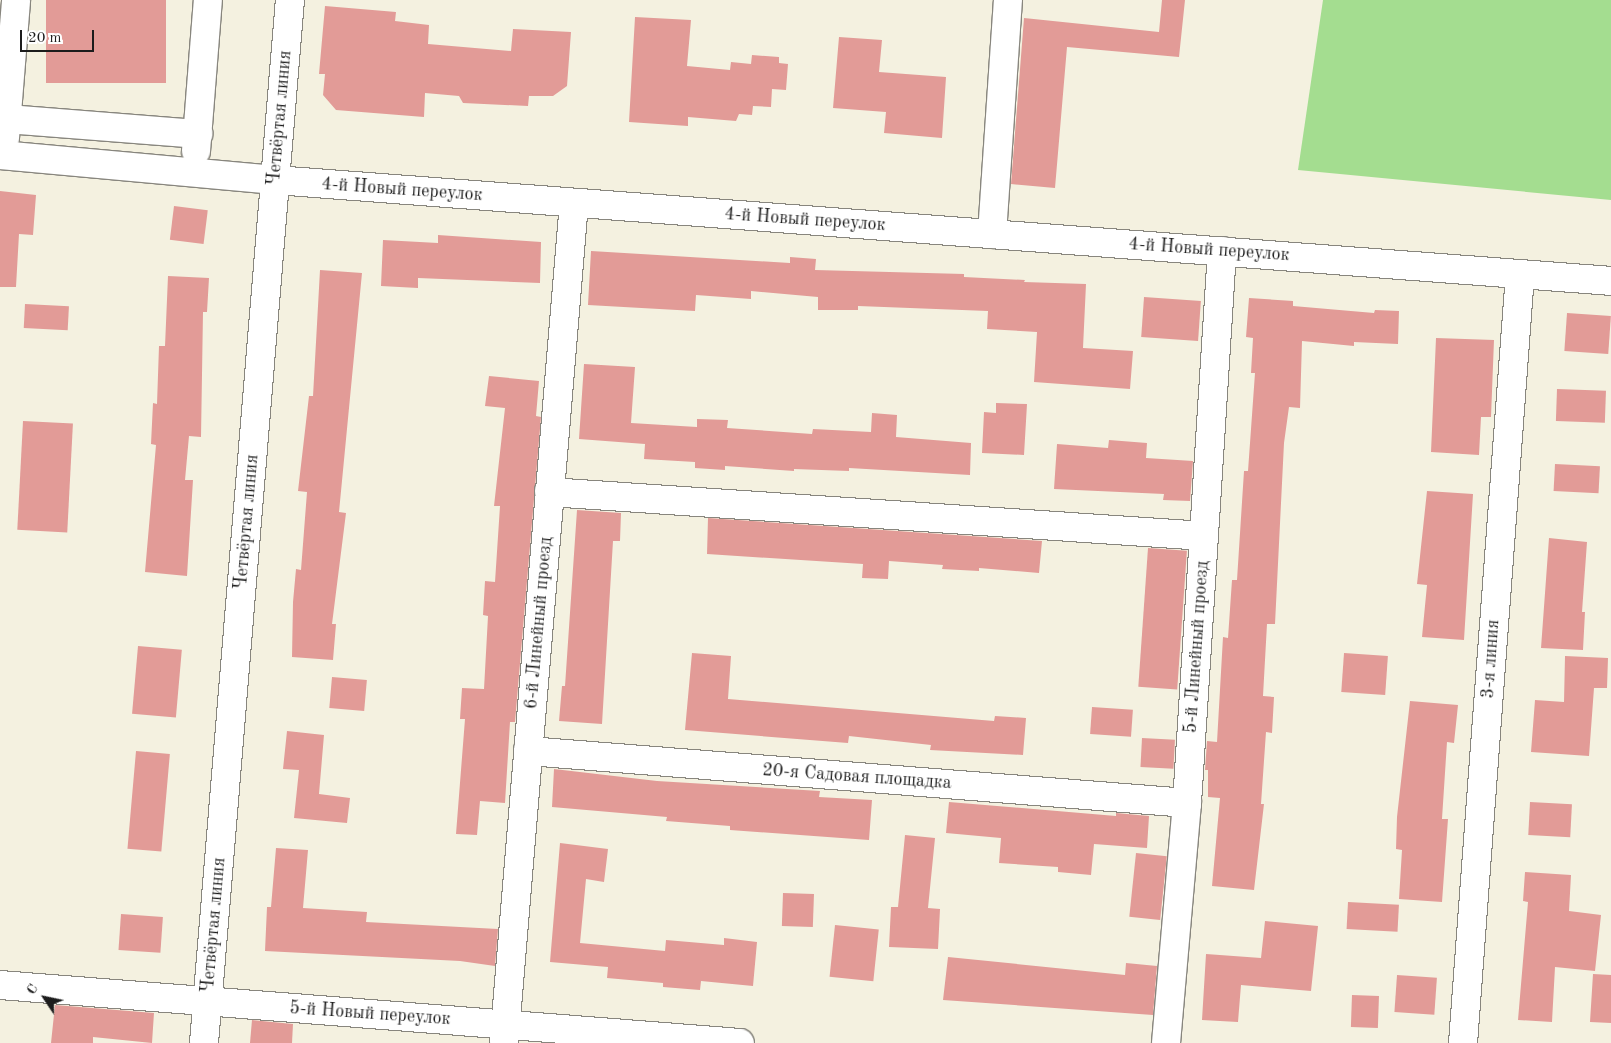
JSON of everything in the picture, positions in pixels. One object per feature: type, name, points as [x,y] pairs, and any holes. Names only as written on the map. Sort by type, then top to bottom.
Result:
[{"type":"street","points":[[2,156],[7,119],[16,0]]},
{"type":"street","points":[[195,173],[208,0]]},
{"type":"street","name":"Четвёртая линия","points":[[204,1043],[290,0]]},
{"type":"street","points":[[992,234],[1008,0]]},
{"type":"street","points":[[7,119],[198,134]]},
{"type":"street","name":"4-й Новый переулок","points":[[2,156],[275,180],[1222,250],[1611,282]]},
{"type":"street","name":"6-й Линейный проезд","points":[[505,1034],[574,203]]},
{"type":"street","name":"5-й Линейный проезд","points":[[1166,1043],[1186,803],[1222,250]]},
{"type":"street","name":"3-я линия","points":[[1463,1043],[1520,275]]},
{"type":"street","points":[[550,492],[1204,536]]},
{"type":"street","name":"20-я Садовая площадка","points":[[528,752],[1186,803]]},
{"type":"street","name":"5-й Новый переулок","points":[[0,985],[208,1002],[505,1034],[740,1043]]},
{"type":"green space","points":[[1323,0],[1611,0],[1611,200],[1298,170]]},
{"type":"building","points":[[46,0],[166,0],[166,83],[46,83]]},
{"type":"building","points":[[1162,0],[1185,0],[1179,57],[1067,47],[1055,188],[1011,184],[1024,18],[1159,32]]},
{"type":"building","points":[[325,6],[396,12],[395,21],[429,25],[428,44],[511,51],[513,29],[571,32],[567,86],[553,96],[529,96],[528,106],[463,103],[459,96],[425,93],[424,117],[336,110],[323,95],[325,74],[319,74]]},
{"type":"building","points":[[635,17],[691,20],[687,66],[730,70],[731,62],[751,64],[752,55],[779,57],[779,63],[788,64],[786,90],[772,89],[771,107],[753,106],[752,115],[739,114],[736,121],[688,117],[688,126],[629,122]]},
{"type":"building","points":[[839,37],[882,40],[879,72],[946,77],[942,138],[884,133],[886,112],[833,108]]},
{"type":"building","points":[[0,191],[36,195],[33,235],[19,234],[16,287],[0,287]]},
{"type":"building","points":[[174,206],[208,210],[204,244],[170,240]]},
{"type":"building","points":[[438,235],[541,242],[540,283],[418,278],[418,288],[381,286],[383,240],[438,243]]},
{"type":"building","points":[[591,251],[790,263],[790,257],[816,259],[815,270],[964,274],[964,277],[1025,280],[1024,282],[1086,284],[1083,348],[1133,351],[1130,389],[1034,382],[1037,332],[987,329],[988,311],[858,306],[858,310],[818,310],[818,297],[751,291],[751,299],[696,295],[695,311],[588,305]]},
{"type":"building","points":[[320,270],[362,273],[339,512],[346,513],[332,624],[336,624],[333,660],[292,657],[296,569],[301,570],[307,492],[298,491],[309,396],[313,396]]},
{"type":"building","points":[[168,276],[209,278],[207,312],[203,312],[201,437],[189,436],[185,480],[193,480],[187,576],[145,572],[156,445],[151,444],[153,403],[157,404],[159,346],[165,346]]},
{"type":"building","points":[[1144,297],[1201,301],[1198,341],[1141,337]]},
{"type":"building","points":[[1249,298],[1293,301],[1293,306],[1374,313],[1375,310],[1399,311],[1398,344],[1354,342],[1354,346],[1302,341],[1300,408],[1289,407],[1284,443],[1275,624],[1267,624],[1263,696],[1274,697],[1272,733],[1266,732],[1261,804],[1264,804],[1254,890],[1212,886],[1220,798],[1208,797],[1208,770],[1205,770],[1207,741],[1217,742],[1223,637],[1228,638],[1232,580],[1237,580],[1244,471],[1248,471],[1255,373],[1251,373],[1253,338],[1246,337]]},
{"type":"building","points":[[25,304],[69,306],[68,330],[24,328]]},
{"type":"building","points":[[1567,313],[1611,316],[1608,354],[1564,351]]},
{"type":"building","points":[[1436,338],[1494,340],[1491,417],[1481,417],[1479,455],[1431,452]]},
{"type":"building","points":[[584,364],[635,367],[631,423],[697,427],[697,419],[728,420],[727,428],[812,434],[813,429],[871,432],[872,413],[897,415],[896,437],[971,443],[970,475],[849,468],[849,471],[794,469],[794,471],[725,466],[725,470],[695,468],[695,462],[644,459],[645,444],[579,439]]},
{"type":"building","points":[[489,376],[539,381],[536,416],[541,417],[515,722],[510,722],[505,803],[480,801],[477,835],[456,834],[465,719],[460,719],[462,688],[484,689],[488,616],[483,615],[485,581],[495,582],[500,506],[494,506],[505,408],[485,406]]},
{"type":"building","points":[[1557,389],[1606,391],[1605,423],[1556,421]]},
{"type":"building","points":[[996,403],[1027,404],[1024,455],[982,453],[984,412],[996,413]]},
{"type":"building","points":[[23,421],[73,424],[67,532],[17,530]]},
{"type":"building","points":[[1109,440],[1147,443],[1146,458],[1193,461],[1190,501],[1163,500],[1164,494],[1054,489],[1057,444],[1108,448]]},
{"type":"building","points":[[1555,464],[1600,466],[1599,493],[1554,491]]},
{"type":"building","points":[[1427,491],[1473,494],[1464,640],[1422,637],[1427,585],[1417,584]]},
{"type":"building","points":[[577,510],[621,513],[620,541],[613,541],[602,724],[559,721],[562,686],[565,686]]},
{"type":"building","points":[[708,518],[1042,541],[1039,573],[979,568],[979,571],[942,569],[943,565],[889,561],[888,579],[862,578],[863,564],[707,554]]},
{"type":"building","points":[[1549,538],[1587,542],[1582,612],[1585,612],[1583,650],[1541,648]]},
{"type":"building","points":[[1148,548],[1187,551],[1177,689],[1138,687]]},
{"type":"building","points":[[138,646],[182,650],[176,718],[132,714]]},
{"type":"building","points":[[692,653],[731,656],[728,699],[994,721],[995,716],[1026,718],[1023,755],[930,750],[931,745],[849,736],[848,743],[685,730]]},
{"type":"building","points":[[1344,653],[1388,656],[1385,695],[1341,692]]},
{"type":"building","points":[[1565,656],[1608,658],[1607,688],[1594,688],[1589,756],[1531,752],[1535,700],[1564,702]]},
{"type":"building","points":[[332,677],[367,680],[364,711],[329,708]]},
{"type":"building","points":[[1410,701],[1458,705],[1454,743],[1447,742],[1442,819],[1448,819],[1442,902],[1399,899],[1402,850],[1396,849],[1397,817]]},
{"type":"building","points":[[1092,707],[1133,710],[1131,737],[1090,734]]},
{"type":"building","points":[[287,731],[324,735],[319,794],[350,798],[347,823],[294,818],[299,770],[283,769]]},
{"type":"building","points":[[1142,738],[1175,740],[1173,769],[1140,767]]},
{"type":"building","points":[[136,751],[170,754],[161,852],[127,849]]},
{"type":"building","points":[[554,769],[657,781],[820,791],[819,797],[872,800],[869,840],[730,830],[730,826],[666,821],[667,817],[552,807]]},
{"type":"building","points":[[949,802],[1116,816],[1116,813],[1149,816],[1147,848],[1094,844],[1091,875],[1058,872],[1058,867],[999,863],[1001,838],[946,833]]},
{"type":"building","points":[[1530,802],[1572,804],[1570,837],[1528,835]]},
{"type":"building","points":[[905,835],[935,838],[928,908],[940,909],[938,949],[889,947],[891,907],[898,907]]},
{"type":"building","points":[[560,843],[608,849],[604,882],[586,879],[580,943],[665,951],[666,940],[724,945],[724,938],[757,942],[753,986],[701,981],[700,990],[663,987],[663,983],[607,978],[608,967],[550,962]]},
{"type":"building","points":[[276,848],[308,850],[303,908],[367,912],[366,922],[498,929],[495,966],[460,961],[265,951],[267,907],[271,907]]},
{"type":"building","points":[[1136,853],[1167,856],[1160,920],[1129,917]]},
{"type":"building","points":[[1525,872],[1571,875],[1569,911],[1601,915],[1595,971],[1555,967],[1552,1022],[1518,1020],[1528,902],[1523,901]]},
{"type":"building","points":[[783,893],[814,894],[813,927],[782,926]]},
{"type":"building","points":[[1348,902],[1399,905],[1398,932],[1347,929]]},
{"type":"building","points":[[121,914],[163,917],[160,953],[118,950]]},
{"type":"building","points":[[1265,921],[1318,926],[1311,991],[1241,985],[1238,1022],[1202,1020],[1206,954],[1261,958]]},
{"type":"building","points":[[835,925],[879,930],[873,981],[830,977]]},
{"type":"building","points":[[948,957],[1125,975],[1126,963],[1157,966],[1153,1015],[943,1000]]},
{"type":"building","points":[[1593,974],[1611,975],[1611,1023],[1590,1022]]},
{"type":"building","points":[[1397,975],[1437,978],[1434,1015],[1394,1012]]},
{"type":"building","points":[[1352,995],[1379,996],[1378,1028],[1351,1027]]},
{"type":"building","points":[[55,1005],[154,1013],[152,1043],[93,1037],[93,1043],[51,1043]]},
{"type":"building","points":[[252,1020],[293,1024],[292,1043],[250,1043]]}]
